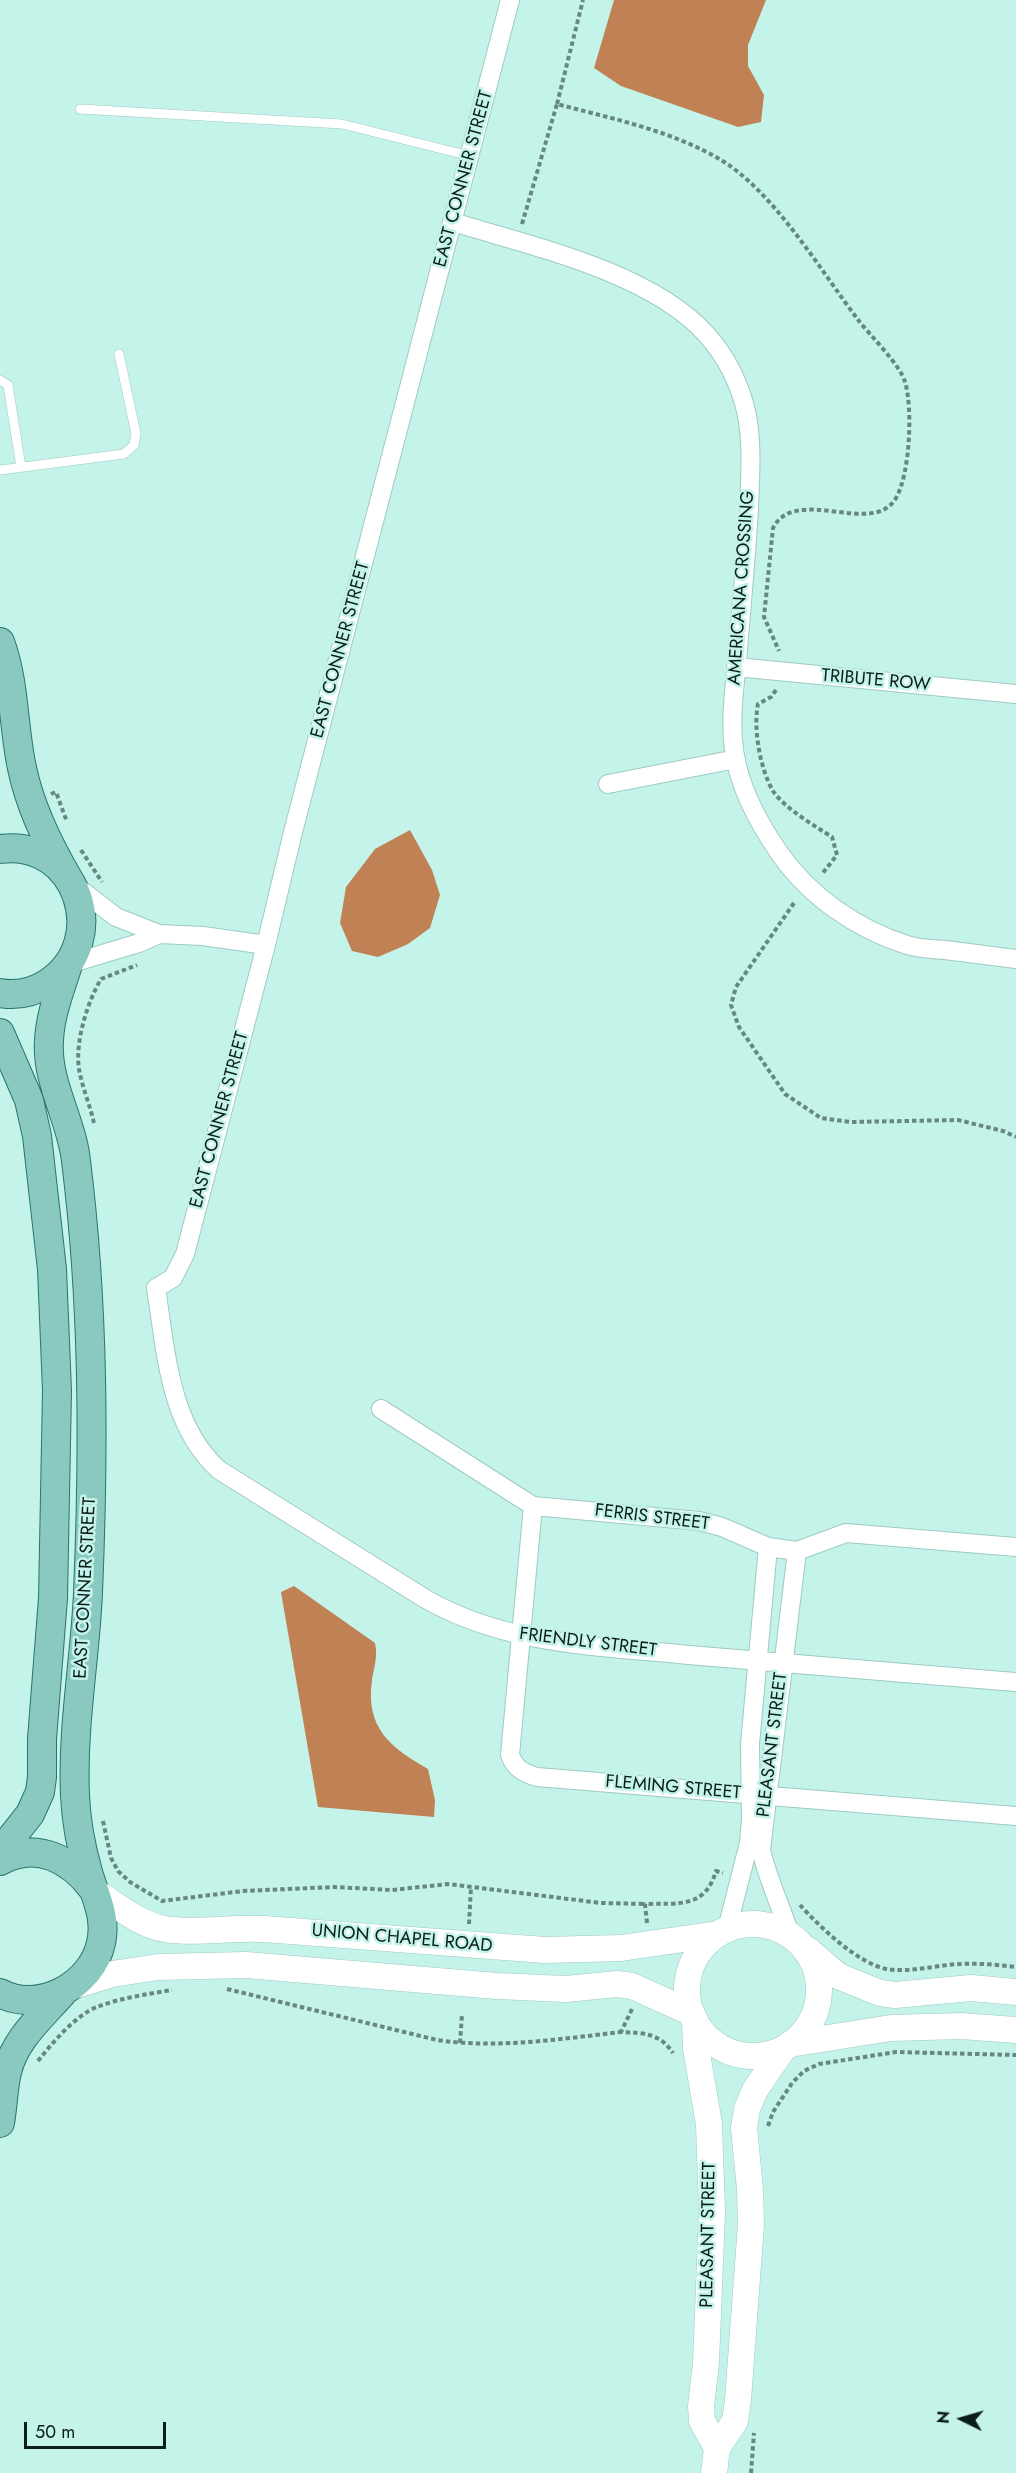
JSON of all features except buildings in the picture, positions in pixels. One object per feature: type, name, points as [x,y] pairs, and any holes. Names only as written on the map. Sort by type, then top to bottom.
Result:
[{"type":"main road","name":"EAST CONNER STREET","points":[[0,642],[6,658],[18,747],[27,787],[42,829],[79,898],[82,915],[77,949],[68,965],[51,1019],[48,1042],[57,1091],[75,1145],[83,1213],[92,1390],[92,1494],[88,1598],[74,1770],[77,1819],[88,1871],[102,1913],[101,1943],[89,1970],[67,1989]]},
{"type":"main road","points":[[0,849],[33,852],[46,858],[70,880]]},
{"type":"main road","points":[[0,993],[25,993],[41,987],[56,978],[68,965]]},
{"type":"main road","name":"EAST CONNER STREET","points":[[0,1033],[29,1100],[38,1136],[52,1269],[57,1391],[53,1586],[42,1739],[42,1777],[40,1792],[30,1814],[0,1851]]},
{"type":"main road","points":[[0,1861],[23,1852],[47,1854],[72,1866],[95,1891]]},
{"type":"main road","name":"UNION CHAPEL ROAD","points":[[95,1891],[137,1918],[164,1929],[235,1927],[545,1950],[621,1948],[722,1932]]},
{"type":"main road","points":[[1016,1992],[971,1988],[895,1995],[880,1994],[838,1976],[797,1941],[775,1927],[759,1924],[743,1924],[722,1932],[704,1946],[694,1960],[688,1977],[688,1995],[693,2016],[711,2040],[733,2052],[750,2056],[767,2054],[786,2047],[891,2028],[961,2026],[1016,2030]]},
{"type":"main road","points":[[786,2047],[804,2032],[813,2017],[819,1999],[819,1980],[814,1963],[797,1941]]},
{"type":"main road","points":[[0,1993],[27,2000],[51,1997],[67,1989],[112,1974],[158,1967],[246,1965],[509,1987],[566,1989],[618,1984],[632,1986],[693,2016]]},
{"type":"main road","points":[[0,2123],[6,2074],[14,2053],[24,2034],[67,1989]]},
{"type":"main road","name":"PLEASANT STREET","points":[[693,2016],[709,2124],[711,2192],[709,2294],[701,2414],[702,2421],[717,2448]]},
{"type":"main road","name":"PLEASANT STREET","points":[[714,2473],[717,2448],[735,2421],[738,2400],[751,2224],[744,2128],[747,2109],[759,2084],[786,2047]]},
{"type":"street","name":"EAST CONNER STREET","points":[[156,1288],[173,1278],[185,1254],[510,0]]},
{"type":"street","name":"AMERICANA CROSSING","points":[[453,222],[517,241],[622,278],[662,298],[705,333],[733,372],[746,412],[751,461],[746,563],[732,706],[736,759],[763,829],[788,865],[818,897],[859,924],[910,946],[1016,959]]},
{"type":"street","name":"TRIBUTE ROW","points":[[736,667],[1016,694]]},
{"type":"street","points":[[608,784],[736,759]]},
{"type":"street","points":[[70,880],[116,917],[159,934],[203,936],[266,945]]},
{"type":"street","points":[[68,965],[140,943],[159,934]]},
{"type":"street","name":"FRIENDLY STREET","points":[[156,1288],[180,1413],[192,1439],[207,1459],[219,1470],[447,1611],[537,1640],[1016,1682]]},
{"type":"street","name":"FERRIS STREET","points":[[381,1409],[533,1506],[699,1521],[722,1527],[768,1547],[797,1551],[846,1533],[1016,1547]]},
{"type":"street","points":[[521,1636],[533,1506]]},
{"type":"street","name":"PLEASANT STREET","points":[[768,1547],[750,1744],[759,1796],[761,1850],[766,1874],[797,1941]]},
{"type":"street","name":"PLEASANT STREET","points":[[722,1932],[749,1843],[759,1796],[784,1663],[797,1551]]},
{"type":"street","name":"FLEMING STREET","points":[[521,1636],[510,1755],[519,1770],[537,1777],[1016,1816]]},
{"type":"lane","points":[[80,109],[342,124],[470,156]]},
{"type":"lane","points":[[0,470],[124,454],[134,445],[136,434],[119,354]]},
{"type":"lane","points":[[0,380],[8,385],[21,467]]},
{"type":"path","points":[[517,241],[557,104],[583,0]]},
{"type":"path","points":[[557,104],[666,135],[717,157],[745,178],[781,216],[905,380],[910,404],[906,471],[896,497],[887,509],[875,514],[825,510],[795,511],[777,520],[773,528],[764,617],[779,651]]},
{"type":"path","points":[[776,690],[771,697],[758,704],[756,715],[760,755],[774,791],[803,819],[832,837],[837,855],[822,874]]},
{"type":"path","points":[[46,796],[56,792],[69,826]]},
{"type":"path","points":[[76,842],[102,882],[110,888]]},
{"type":"path","points":[[794,903],[736,987],[731,1005],[739,1027],[785,1094],[821,1119],[851,1122],[958,1120],[1003,1131],[1016,1137]]},
{"type":"path","points":[[101,1811],[111,1858],[118,1871],[130,1882],[162,1901],[243,1891],[298,1888],[392,1890],[448,1884],[590,1902],[681,1904],[695,1900],[708,1892],[716,1871]]},
{"type":"path","points":[[469,1925],[471,1887]]},
{"type":"path","points":[[797,1902],[816,1922],[844,1945],[876,1966]]},
{"type":"path","points":[[645,1904],[648,1927]]},
{"type":"path","points":[[224,1988],[437,2040],[460,2043],[489,2044],[621,2032],[655,2035],[665,2042],[678,2060]]},
{"type":"path","points":[[37,2062],[52,2043],[86,2013],[97,2007],[178,1990]]},
{"type":"path","points":[[621,2032],[633,2008]]},
{"type":"path","points":[[460,2043],[462,2014]]},
{"type":"path","points":[[767,2133],[774,2112],[792,2083],[804,2071],[819,2064],[896,2052],[1016,2055]]},
{"type":"path","points":[[751,2473],[755,2424]]},
{"type":"shaded area","points":[[614,0],[766,0],[748,45],[748,66],[764,95],[761,122],[738,127],[621,86],[594,68]]},
{"type":"shaded area","points":[[410,830],[432,870],[440,895],[430,928],[408,944],[378,957],[352,951],[340,923],[346,887],[375,849]]},
{"type":"shaded area","points":[[294,1586],[375,1643],[376,1657],[371,1697],[377,1724],[392,1744],[428,1769],[435,1800],[434,1817],[318,1807],[281,1592]]}]
